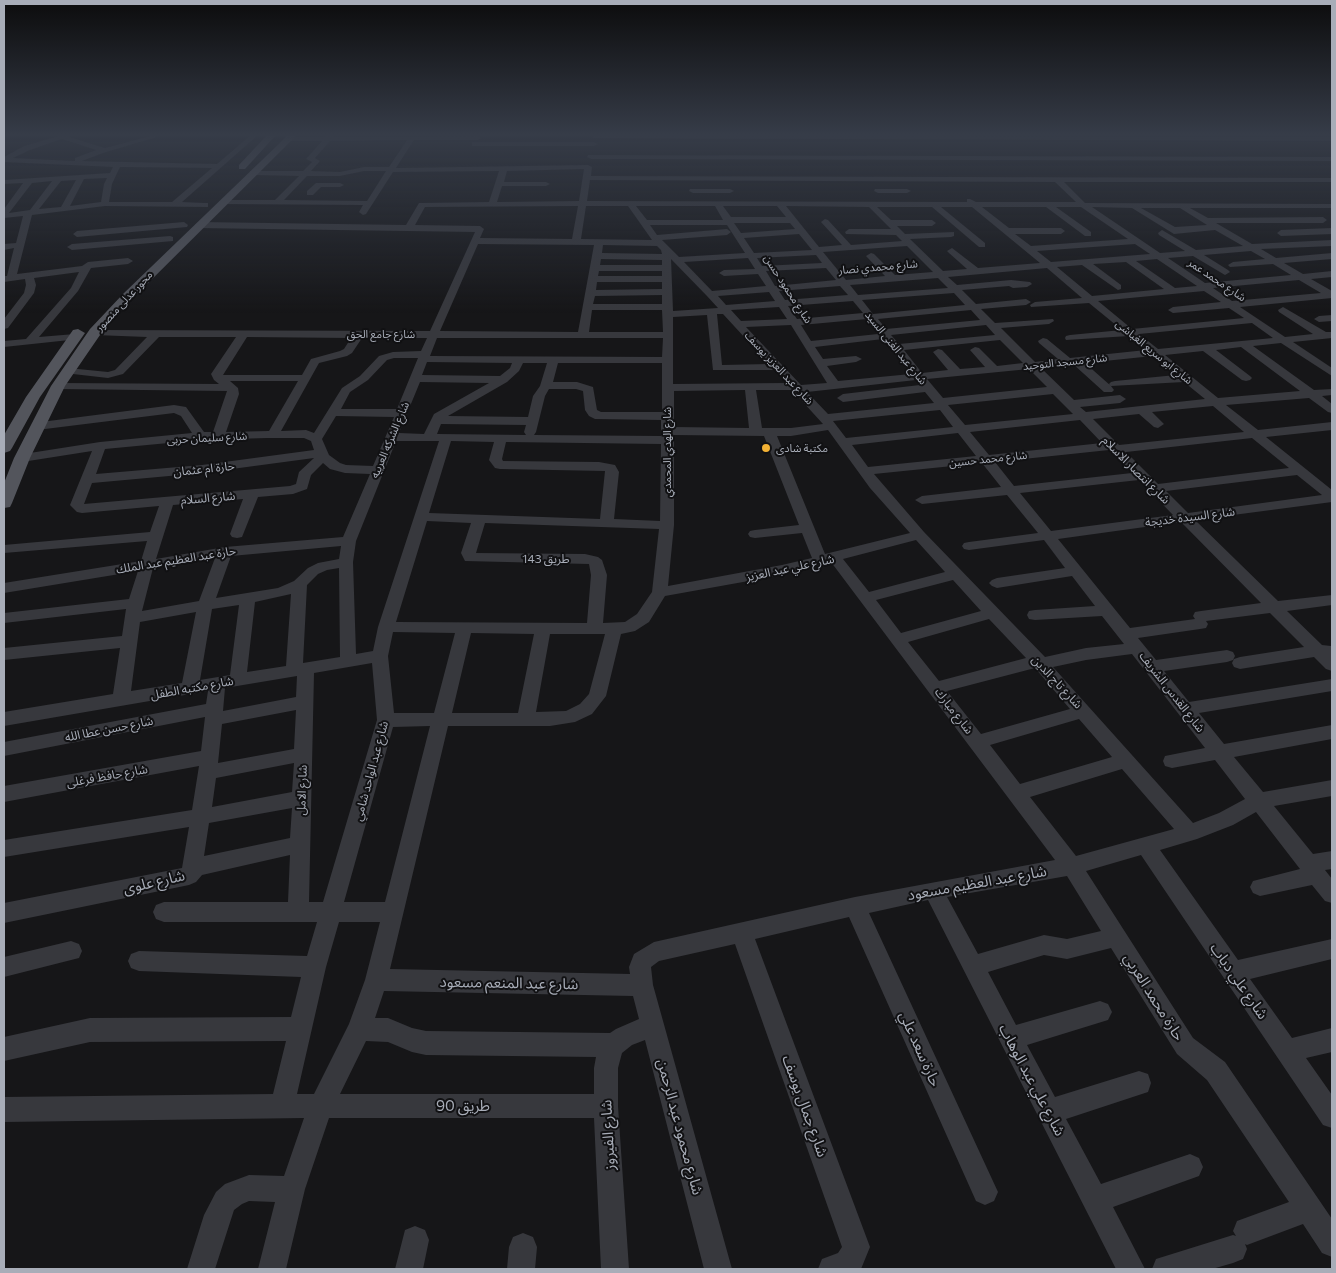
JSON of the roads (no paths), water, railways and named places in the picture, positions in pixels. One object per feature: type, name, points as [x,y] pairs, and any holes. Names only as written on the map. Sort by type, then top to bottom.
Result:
[{"type":"main road","name":"محور عدلى منصور","points":[[116,291],[216,194]]},
{"type":"main road","name":"محور عدلى منصور","points":[[4,503],[22,458],[58,386],[95,332],[127,297],[232,194]]},
{"type":"main road","name":"محور عدلى منصور","points":[[4,448],[37,390],[75,337],[92,317]]},
{"type":"street","points":[[4,215],[19,194]]},
{"type":"street","points":[[8,279],[30,213],[45,194]]},
{"type":"street","points":[[63,210],[70,194]]},
{"type":"street","points":[[105,204],[106,194]]},
{"type":"street","points":[[65,259],[78,230],[141,216],[175,204],[186,194]]},
{"type":"street","points":[[276,203],[285,194]]},
{"type":"street","points":[[352,226],[375,194]]},
{"type":"street","points":[[492,205],[496,194]]},
{"type":"street","points":[[576,242],[578,205],[581,194]]},
{"type":"street","points":[[686,203],[691,194]]},
{"type":"street","points":[[730,194],[732,205]]},
{"type":"street","points":[[776,194],[778,205]]},
{"type":"street","points":[[855,194],[855,200]]},
{"type":"street","name":"شارع ابو سريع الغباشى","points":[[967,194],[974,206],[1332,498]]},
{"type":"street","name":"شارع محمد عمر","points":[[1074,194],[1085,206],[1136,241],[1329,368]]},
{"type":"street","points":[[1161,194],[1173,205]]},
{"type":"street","points":[[1263,194],[1280,207],[1313,207]]},
{"type":"street","points":[[1295,194],[1313,207]]},
{"type":"street","points":[[338,203],[344,195]]},
{"type":"street","points":[[922,196],[926,204]]},
{"type":"street","points":[[1230,199],[1240,207]]},
{"type":"street","points":[[855,200],[873,207],[1045,204],[1088,234]]},
{"type":"street","points":[[409,228],[422,205],[686,203],[834,205],[855,200],[974,206],[1002,202],[1085,206],[1137,204],[1240,207]]},
{"type":"street","points":[[224,202],[369,203]]},
{"type":"street","points":[[1085,206],[1112,202],[1184,208],[1332,207]]},
{"type":"street","points":[[4,215],[84,210],[105,204],[141,216],[184,226]]},
{"type":"street","points":[[175,204],[205,205]]},
{"type":"street","points":[[1137,204],[1156,220],[1176,232],[1216,227]]},
{"type":"street","points":[[578,205],[732,205]]},
{"type":"street","name":"شارع عبد الغنى السيد","points":[[778,205],[1011,490]]},
{"type":"street","name":"شارع عبد العزيز يوسف","points":[[632,206],[665,261],[710,294],[720,310],[738,324],[778,367],[828,422],[864,471],[919,535]]},
{"type":"street","name":"شارع محمود حسن","points":[[719,206],[835,386]]},
{"type":"street","name":"شارع انتصار الاسلام","points":[[873,207],[886,223],[909,241],[940,275],[1274,607],[1325,650],[1332,665]]},
{"type":"street","points":[[936,207],[985,252],[1012,284]]},
{"type":"street","points":[[1184,208],[1330,293]]},
{"type":"street","points":[[1298,208],[1332,225]]},
{"type":"street","points":[[643,223],[792,220]]},
{"type":"street","points":[[991,220],[1009,220]]},
{"type":"street","points":[[1156,220],[1323,220]]},
{"type":"street","points":[[1245,221],[1260,230]]},
{"type":"street","points":[[826,222],[848,247]]},
{"type":"street","points":[[886,223],[932,222]]},
{"type":"street","points":[[200,225],[409,228],[477,235],[598,242],[665,261]]},
{"type":"street","points":[[1005,231],[1050,231],[1060,234]]},
{"type":"street","points":[[1281,233],[1332,231]]},
{"type":"street","points":[[849,232],[909,241]]},
{"type":"street","points":[[1162,233],[1225,272]]},
{"type":"street","points":[[702,243],[809,243],[848,247],[909,241],[950,234]]},
{"type":"street","name":"شارع الشركه العربيه","points":[[348,662],[346,562],[349,540],[424,356],[477,235]]},
{"type":"street","points":[[1217,238],[1233,236]]},
{"type":"street","points":[[8,279],[29,275],[103,243],[170,239]]},
{"type":"street","points":[[1027,249],[1136,241]]},
{"type":"street","points":[[584,330],[598,242]]},
{"type":"street","points":[[102,264],[107,251],[102,250],[103,243]]},
{"type":"street","points":[[592,279],[745,244],[809,243]]},
{"type":"street","points":[[941,245],[960,243]]},
{"type":"street","name":"شارع محمدي نصار","points":[[710,294],[1252,248],[1332,243]]},
{"type":"street","points":[[594,268],[665,261],[745,244]]},
{"type":"street","points":[[4,247],[20,245]]},
{"type":"street","points":[[952,251],[976,272]]},
{"type":"street","points":[[596,256],[665,261]]},
{"type":"street","points":[[872,256],[893,279]]},
{"type":"street","points":[[1233,265],[1332,256]]},
{"type":"street","points":[[65,259],[85,268]]},
{"type":"street","points":[[1128,259],[1172,291]]},
{"type":"street","points":[[30,341],[75,289],[88,265],[128,261]]},
{"type":"street","points":[[590,293],[665,261]]},
{"type":"street","name":"شارع الهدي المحمدي","points":[[386,626],[614,629],[629,627],[640,621],[660,592],[667,525],[668,321],[665,261]]},
{"type":"street","points":[[1085,263],[1118,286]]},
{"type":"street","points":[[724,273],[828,265]]},
{"type":"street","points":[[738,324],[794,322],[972,307],[1033,306],[1332,274]]},
{"type":"street","points":[[4,326],[29,293],[31,285],[29,275]]},
{"type":"street","points":[[588,307],[668,321],[720,310],[783,304],[1012,284],[1025,288]]},
{"type":"street","points":[[1172,310],[1330,293]]},
{"type":"street","points":[[987,322],[1033,306]]},
{"type":"street","points":[[720,310],[717,368],[778,367]]},
{"type":"street","points":[[1283,310],[1328,335]]},
{"type":"street","points":[[1319,319],[1332,318]]},
{"type":"street","points":[[1070,338],[1255,320]]},
{"type":"street","name":"شارع جامع الحق","points":[[95,332],[434,335],[547,350],[584,330],[668,321]]},
{"type":"street","points":[[809,344],[987,322],[1049,321]]},
{"type":"street","points":[[68,370],[108,375],[119,372],[156,334]]},
{"type":"street","points":[[218,378],[219,370],[244,334]]},
{"type":"street","points":[[272,436],[315,361],[348,351],[359,334]]},
{"type":"street","name":"شارع مسجد التوحيد","points":[[668,388],[797,388],[835,386],[1328,335]]},
{"type":"street","points":[[4,344],[75,337]]},
{"type":"street","points":[[896,348],[1002,337]]},
{"type":"street","points":[[1043,341],[1112,387],[1186,378]]},
{"type":"street","points":[[1243,344],[1332,409]]},
{"type":"street","points":[[1206,348],[1246,378]]},
{"type":"street","points":[[377,470],[345,469],[336,466],[322,455],[316,439],[346,390],[364,378],[383,358],[393,355],[519,359],[547,350],[668,360]]},
{"type":"street","points":[[529,439],[539,396],[546,386],[547,350]]},
{"type":"street","points":[[975,350],[994,369]]},
{"type":"street","points":[[938,352],[957,373]]},
{"type":"street","points":[[436,420],[442,414],[503,380],[515,369],[519,359]]},
{"type":"street","points":[[821,363],[856,360]]},
{"type":"street","points":[[218,378],[305,378]]},
{"type":"street","points":[[218,378],[232,388],[233,394],[218,436]]},
{"type":"street","points":[[416,378],[503,380]]},
{"type":"street","points":[[546,386],[577,385],[589,389],[593,413],[599,416],[667,416]]},
{"type":"street","points":[[58,386],[232,388]]},
{"type":"street","name":"شارع مبارك","points":[[750,387],[762,432],[807,528],[828,560],[866,598],[1072,866]]},
{"type":"street","points":[[843,398],[928,388]]},
{"type":"street","points":[[391,437],[529,439],[812,430],[828,422],[941,404],[1056,390]]},
{"type":"street","points":[[844,442],[1215,402],[1332,392]]},
{"type":"street","points":[[1070,404],[1120,398]]},
{"type":"street","points":[[37,426],[174,409],[182,410],[186,414],[200,436]]},
{"type":"street","points":[[1142,410],[1158,424]]},
{"type":"street","points":[[332,412],[401,413]]},
{"type":"street","points":[[436,420],[533,421]]},
{"type":"street","name":"شارع عبد الواحد شامي","points":[[282,1106],[315,967],[386,720],[380,656],[386,626],[421,517],[438,438],[436,420]]},
{"type":"street","name":"شارع محمد حسين","points":[[864,471],[1332,426]]},
{"type":"street","name":"شارع سليمان حربى","points":[[22,458],[100,446],[200,436],[306,434],[316,439]]},
{"type":"street","points":[[501,438],[496,460],[500,465],[599,466],[610,468],[612,472],[607,523]]},
{"type":"street","points":[[87,478],[100,446]]},
{"type":"street","name":"حارة ام عثمان","points":[[87,478],[202,469],[322,455]]},
{"type":"street","name":"شارع السلام","points":[[87,478],[77,505],[82,509],[252,494],[299,488],[302,486],[308,470],[322,455]]},
{"type":"street","points":[[1154,488],[1300,471]]},
{"type":"street","points":[[922,500],[1142,476]]},
{"type":"street","name":"شارع القدس الشريف","points":[[1011,490],[1332,894]]},
{"type":"street","points":[[237,534],[252,494]]},
{"type":"street","name":"شارع السيدة خديجة","points":[[970,546],[1332,498]]},
{"type":"street","points":[[121,700],[134,610],[167,502]]},
{"type":"street","points":[[421,517],[667,525]]},
{"type":"street","name":"طريق 143","points":[[479,519],[468,553],[470,558],[585,559],[598,563],[599,575],[594,629]]},
{"type":"street","points":[[756,534],[807,528]]},
{"type":"street","name":"شارع علي عبد العزيز","points":[[660,592],[828,560],[919,535]]},
{"type":"street","name":"شارع تاج الدين","points":[[919,535],[1040,662],[1190,833]]},
{"type":"street","points":[[4,549],[157,536]]},
{"type":"street","name":"حارة عبد العظيم عبد الملك","points":[[4,588],[225,552],[349,540]]},
{"type":"street","points":[[190,688],[204,606],[225,552]]},
{"type":"street","points":[[4,618],[204,606],[282,592],[300,584],[313,571],[323,566],[346,562]]},
{"type":"street","points":[[997,583],[1076,571]]},
{"type":"street","points":[[866,598],[955,574]]},
{"type":"street","name":"شارع الامل","points":[[298,912],[305,702],[300,670],[300,584]]},
{"type":"street","points":[[238,680],[248,598]]},
{"type":"street","points":[[1125,634],[1274,607],[1332,600]]},
{"type":"street","points":[[1035,616],[1107,610]]},
{"type":"street","points":[[898,639],[992,613]]},
{"type":"street","points":[[272,1269],[292,1189],[320,1106],[360,1030],[376,980],[464,628]]},
{"type":"street","points":[[526,719],[543,628]]},
{"type":"street","points":[[386,720],[569,717],[586,709],[597,696],[614,629]]},
{"type":"street","points":[[4,654],[129,641]]},
{"type":"street","points":[[936,688],[1040,662],[1137,648]]},
{"type":"street","points":[[1152,667],[1325,650]]},
{"type":"street","name":"شارع مكتبه الطفل","points":[[4,719],[380,656]]},
{"type":"street","points":[[192,868],[202,817],[217,684]]},
{"type":"street","points":[[1184,709],[1332,685]]},
{"type":"street","name":"شارع حسن عطا الله","points":[[4,749],[214,714],[305,702]]},
{"type":"street","points":[[978,742],[1084,711]]},
{"type":"street","points":[[1172,761],[1332,732]]},
{"type":"street","name":"شارع حافظ فرغلى","points":[[4,794],[209,765],[303,754]]},
{"type":"street","points":[[1017,793],[1127,760]]},
{"type":"street","name":"شارع عبد العظيم مسعود","points":[[642,986],[642,961],[654,952],[855,906],[933,890],[1072,866],[1190,833],[1226,819],[1258,801],[1332,788]]},
{"type":"street","points":[[4,848],[202,817],[302,798]]},
{"type":"street","name":"شارع علوى","points":[[4,913],[189,876],[192,873],[192,868],[300,844]]},
{"type":"street","name":"شارع علي دياب","points":[[1145,845],[1332,1116]]},
{"type":"street","points":[[1260,887],[1332,860]]},
{"type":"street","name":"حارة محمد العربي","points":[[1072,866],[1185,1046],[1216,1071],[1332,1242]]},
{"type":"street","name":"شارع علي عبد الوهاب","points":[[933,890],[1131,1269]]},
{"type":"street","name":"حارة سعد علي","points":[[855,906],[985,1192]]},
{"type":"street","points":[[164,912],[394,912]]},
{"type":"street","name":"شارع جمال يوسف","points":[[741,931],[856,1247],[852,1259],[847,1264],[832,1269]]},
{"type":"street","points":[[972,966],[1044,945],[1067,949],[1117,937]]},
{"type":"street","points":[[1233,972],[1332,949]]},
{"type":"street","points":[[4,967],[71,951]]},
{"type":"street","points":[[140,961],[315,967]]},
{"type":"street","name":"شارع عبد المنعم مسعود","points":[[376,980],[642,986]]},
{"type":"street","name":"شارع محمود عبد الرحمن","points":[[642,986],[718,1269]]},
{"type":"street","points":[[1010,1038],[1100,1012]]},
{"type":"street","points":[[360,1030],[388,1030],[412,1040],[426,1043],[614,1045],[624,1037],[653,1026]]},
{"type":"street","points":[[4,1049],[44,1038],[90,1030],[301,1030]]},
{"type":"street","points":[[1287,1051],[1332,1040]]},
{"type":"street","name":"شارع الفيروز","points":[[614,1045],[609,1054],[606,1068],[606,1106],[615,1269]]},
{"type":"street","points":[[1048,1112],[1139,1083]]},
{"type":"street","name":"طريق 90","points":[[4,1110],[282,1106],[606,1106]]},
{"type":"street","points":[[1094,1200],[1190,1167]]},
{"type":"street","points":[[201,1269],[218,1215],[225,1201],[234,1193],[249,1188],[292,1189]]},
{"type":"street","points":[[1166,1269],[1240,1240],[1309,1208]]},
{"type":"street","points":[[409,1269],[415,1240]]},
{"type":"place","name":"مكتبة شادى","points":[[766,448]]}]
